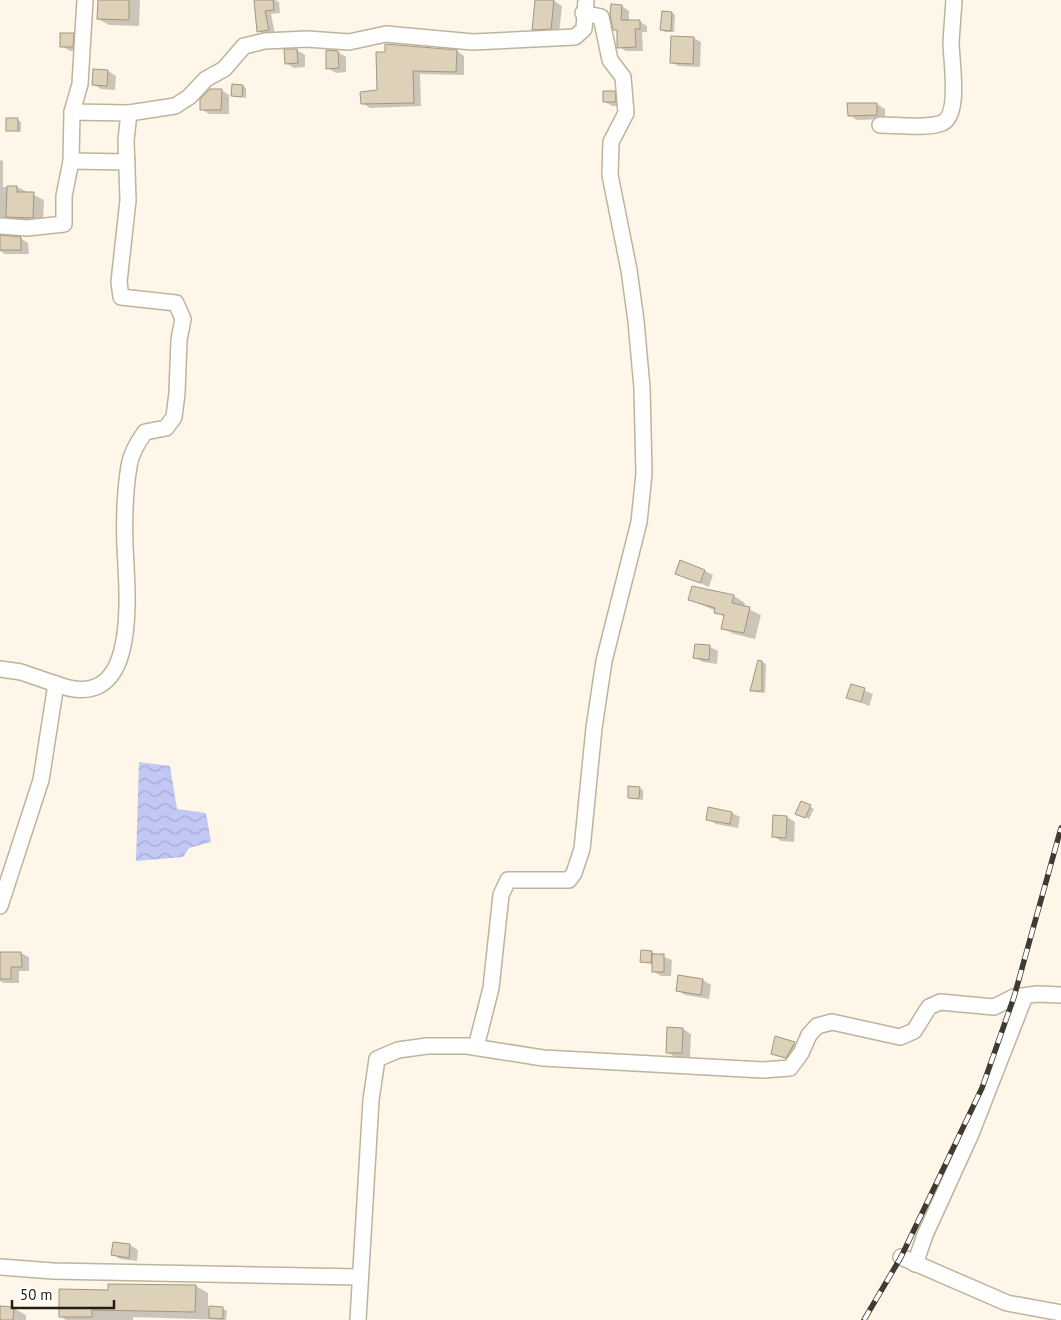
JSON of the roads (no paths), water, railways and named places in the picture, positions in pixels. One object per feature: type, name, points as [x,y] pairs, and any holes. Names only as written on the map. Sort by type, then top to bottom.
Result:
[{"type":"street","points":[[0,226],[27,228],[64,224],[64,196],[71,161],[72,112],[80,84],[85,0]]},
{"type":"street","points":[[880,125],[931,125],[943,123],[950,116],[953,104],[951,43],[954,0]]},
{"type":"street","points":[[72,112],[129,113],[175,106],[189,97],[206,79],[224,69],[244,46],[265,41],[307,39],[349,42],[386,34],[472,42],[575,37],[584,29],[585,7],[601,17],[610,60],[622,77],[626,113],[611,142],[610,175],[629,270],[642,388],[644,474],[639,522],[604,661],[594,728],[582,848],[574,873],[569,880],[508,880],[501,895],[491,988],[476,1047]]},
{"type":"street","points":[[0,669],[21,672],[70,690],[93,689],[106,682],[120,663],[126,630],[125,544],[129,466],[135,445],[145,432],[166,428],[174,417],[179,340],[183,319],[176,303],[121,297],[119,282],[128,200],[126,140],[129,113]]},
{"type":"street","points":[[71,161],[127,162]]},
{"type":"street","points":[[0,906],[41,780],[56,684]]},
{"type":"street","points":[[358,1320],[370,1100],[377,1059],[398,1050],[427,1046],[476,1047],[543,1058],[763,1070],[790,1068],[801,1053],[809,1035],[817,1026],[832,1022],[900,1037],[914,1031],[929,1007],[940,1002],[994,1007],[1014,997],[1061,995]]},
{"type":"street","points":[[1025,996],[1005,1052],[925,1235],[908,1260],[1007,1303],[1061,1313]]},
{"type":"street","points":[[0,1267],[53,1271],[359,1277]]},
{"type":"water","points":[[139,762],[170,766],[177,809],[206,813],[211,842],[189,848],[183,857],[136,861]]},
{"type":"railway","points":[[864,1320],[901,1257],[982,1088],[1014,997],[1061,828]]}]
